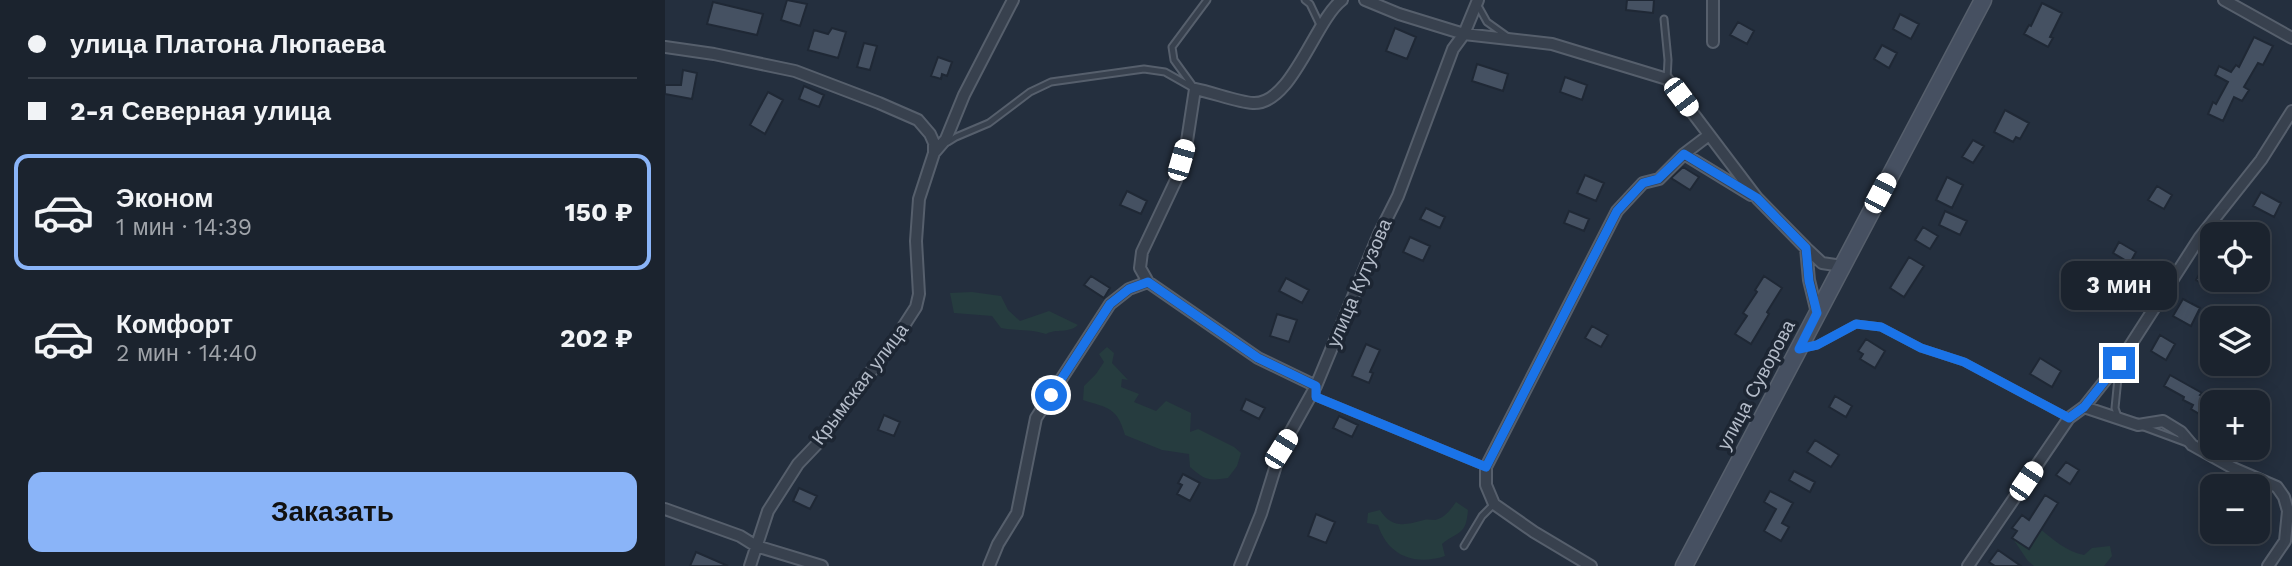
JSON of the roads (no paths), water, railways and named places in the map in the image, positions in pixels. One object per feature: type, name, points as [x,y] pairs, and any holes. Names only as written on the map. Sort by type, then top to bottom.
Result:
[{"type":"street","name":"Крымская улица","points":[[750,566],[768,511],[798,464],[826,432],[916,307],[919,294],[916,218],[919,199],[934,153],[946,139],[964,95],[1013,0]]},
{"type":"street","points":[[1316,386],[1258,358],[1148,282],[1140,268],[1142,252],[1176,180],[1187,141],[1195,89],[1253,103],[1275,94],[1293,74],[1342,0]]},
{"type":"street","points":[[1366,0],[1399,14],[1464,34],[1552,44],[1667,79],[1757,198],[1822,263],[1842,266]]},
{"type":"street","points":[[1713,0],[1713,42]]},
{"type":"street","name":"улица Суворова","points":[[1684,566],[1983,0]]},
{"type":"street","name":"улица Кутузова","points":[[1240,566],[1261,514],[1281,449],[1316,386],[1379,234],[1398,196],[1453,49],[1464,34],[1477,1]]},
{"type":"street","points":[[2230,1],[2292,38]]},
{"type":"street","points":[[665,47],[795,71],[890,107],[918,120],[930,134],[934,153]]},
{"type":"street","points":[[1968,566],[2069,418],[2084,407],[2119,363],[2200,237],[2261,160],[2292,111]]},
{"type":"street","points":[[1591,566],[1494,504],[1486,485],[1486,467],[1617,211],[1643,183],[1658,179],[1709,135]]},
{"type":"street","points":[[1684,154],[1757,198]]},
{"type":"street","points":[[1806,248],[1809,281],[1817,313]]},
{"type":"street","points":[[989,566],[998,544],[1017,513],[1036,418],[1110,304],[1129,289],[1148,282]]},
{"type":"street","points":[[2084,407],[2138,425],[2163,421],[2181,432],[2192,445],[2232,468],[2277,487],[2284,497],[2288,511],[2285,541],[2268,566]]},
{"type":"street","points":[[665,509],[740,536],[756,547],[823,566]]},
{"type":"lane","points":[[1195,89],[1174,60],[1172,47],[1207,0]]},
{"type":"lane","points":[[1305,0],[1322,27]]},
{"type":"lane","points":[[1477,1],[1487,22],[1510,38]]},
{"type":"lane","points":[[1664,19],[1667,79]]},
{"type":"lane","points":[[934,153],[956,137],[989,123],[1030,92],[1051,82],[1144,69],[1165,72],[1195,89]]},
{"type":"lane","points":[[2282,126],[2292,119]]},
{"type":"lane","points":[[1799,349],[1817,345],[1856,324],[1881,327],[1921,348],[1964,362],[2069,418]]},
{"type":"lane","points":[[2119,363],[2115,408],[2119,420]]},
{"type":"lane","points":[[1316,386],[1316,397],[1486,467]]},
{"type":"lane","points":[[1464,545],[1482,516],[1494,504]]}]
